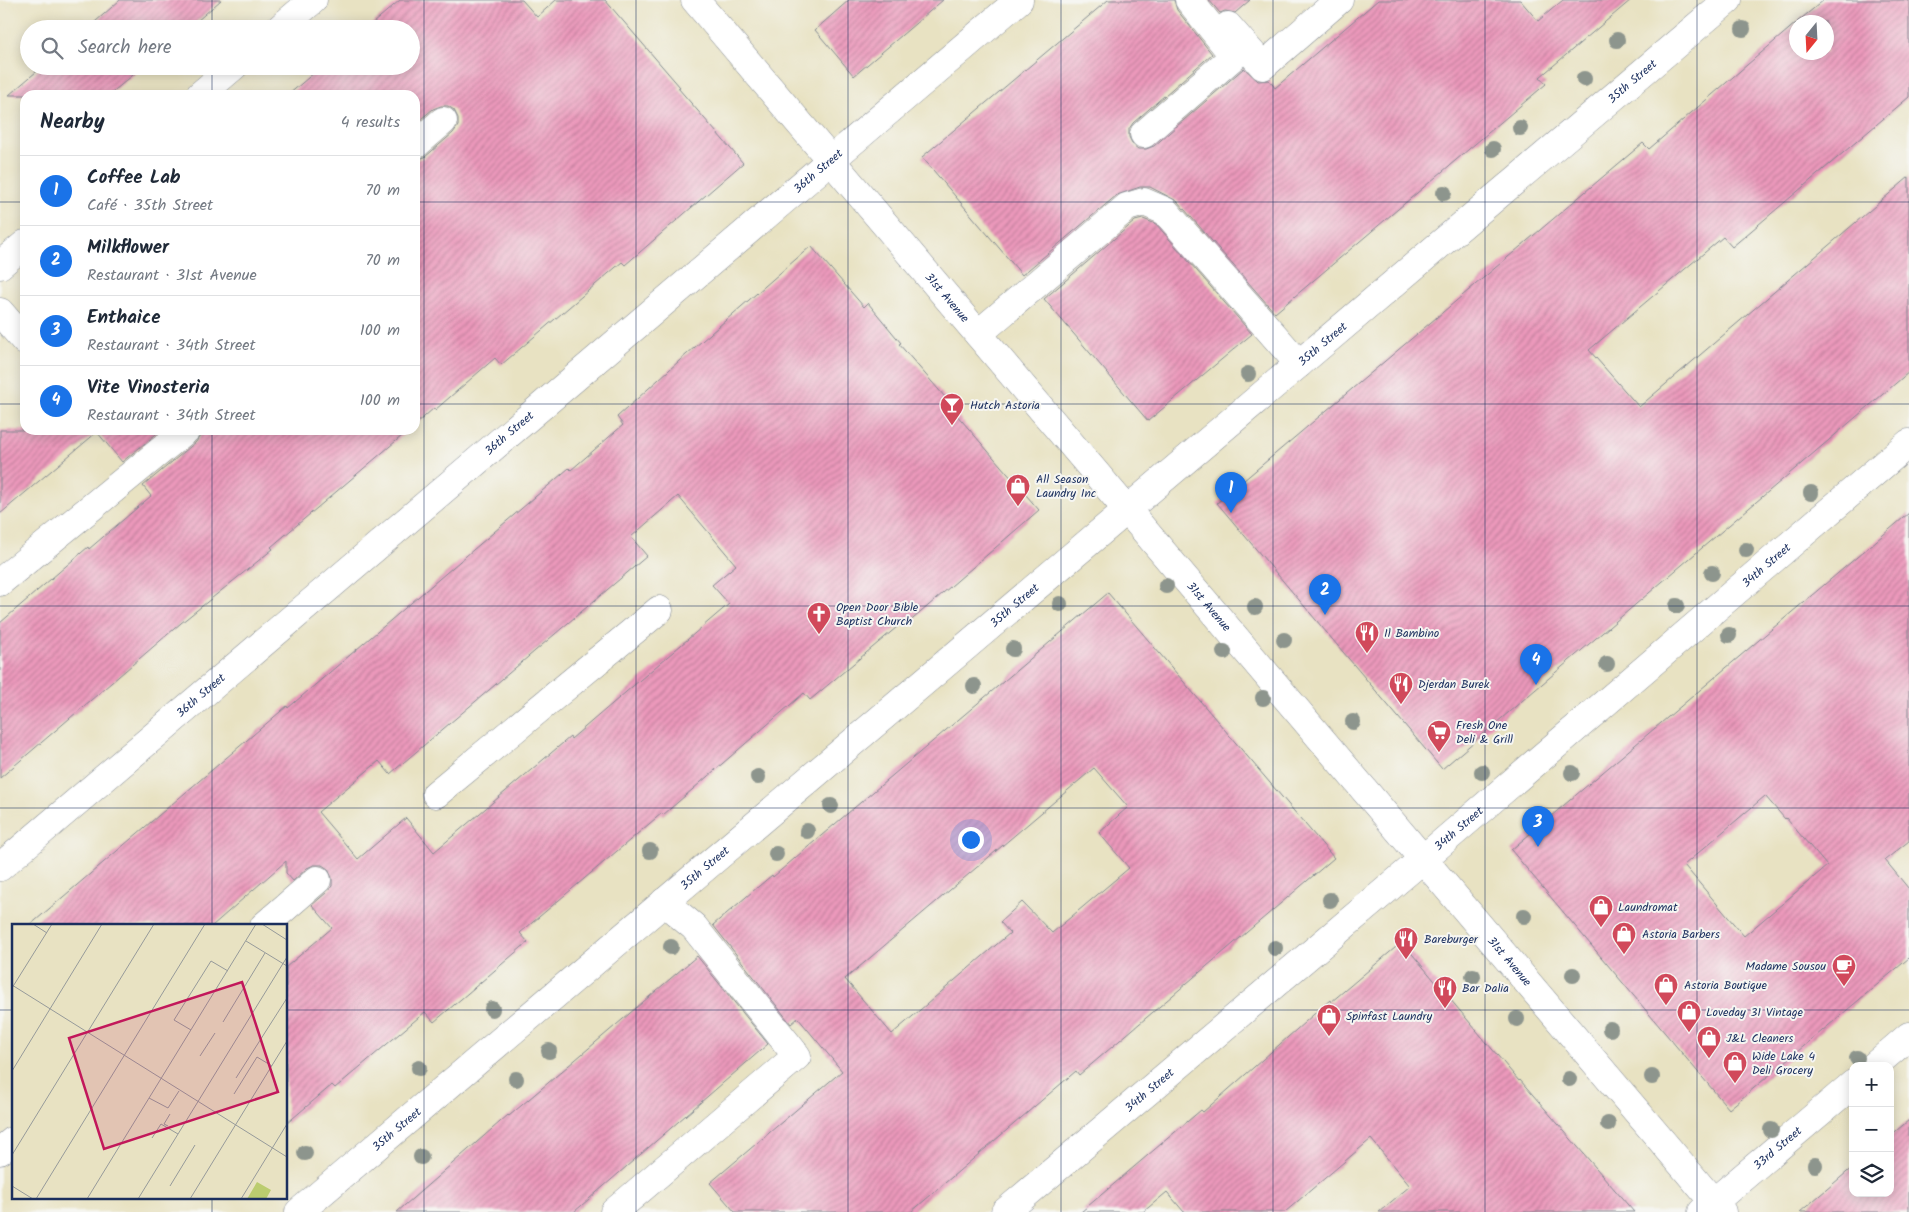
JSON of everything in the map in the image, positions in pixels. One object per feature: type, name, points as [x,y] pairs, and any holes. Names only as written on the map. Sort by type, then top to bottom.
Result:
[{"type":"street","points":[[290,20],[313,0]]},
{"type":"street","name":"31st Avenue","points":[[695,0],[1424,859],[1713,1209]]},
{"type":"street","name":"36th Street","points":[[0,867],[336,578],[1019,0]]},
{"type":"street","points":[[1144,134],[1234,56],[1189,0]]},
{"type":"street","points":[[1204,0],[1263,66],[1339,0]]},
{"type":"street","name":"35th Street","points":[[299,1212],[1728,0]]},
{"type":"street","points":[[206,90],[223,75]]},
{"type":"street","points":[[420,141],[443,121]]},
{"type":"street","points":[[978,334],[1127,206],[1144,202],[1164,211],[1299,364]]},
{"type":"street","points":[[0,265],[20,248]]},
{"type":"street","points":[[0,312],[20,335]]},
{"type":"street","points":[[0,582],[180,435]]},
{"type":"street","name":"34th Street","points":[[1005,1212],[1424,859],[1909,443]]},
{"type":"street","points":[[436,794],[659,610]]},
{"type":"street","points":[[266,924],[317,880]]},
{"type":"street","points":[[614,1212],[797,1056],[694,927],[664,902]]},
{"type":"street","points":[[1879,1062],[1909,1036]]},
{"type":"street","name":"33rd Street","points":[[1713,1209],[1849,1088]]},
{"type":"street","points":[[0,1151],[12,1142]]},
{"type":"building","points":[[120,0],[221,0],[198,20],[97,20]]},
{"type":"building","points":[[400,0],[522,0],[537,17],[556,0],[605,0],[743,163],[625,265],[622,262],[501,365],[495,358],[435,410],[434,408],[420,421],[420,158],[425,157],[453,133],[458,126],[458,118],[454,110],[448,106],[441,106],[433,109],[420,120],[420,90],[294,90],[311,75],[420,75],[420,20],[377,20]]},
{"type":"building","points":[[849,0],[943,0],[854,76],[815,30]]},
{"type":"building","points":[[1108,0],[1174,0],[1177,10],[1212,54],[1133,123],[1129,129],[1129,137],[1133,145],[1138,149],[1146,149],[1154,146],[1244,68],[1258,81],[1269,80],[1275,88],[1378,0],[1520,0],[1538,21],[1563,0],[1631,0],[1540,77],[1546,84],[1275,313],[1177,201],[1150,187],[1140,187],[1117,195],[1022,275],[922,157]]},
{"type":"building","points":[[1209,0],[1250,0],[1235,13],[1225,11],[1220,13]]},
{"type":"building","points":[[1824,0],[1909,0],[1909,97],[1732,247],[1723,237],[1589,350],[1639,407],[1909,177],[1909,372],[1442,769],[1217,503],[1643,143],[1649,149],[1789,29],[1789,60],[1834,60],[1834,15],[1806,15]]},
{"type":"building","points":[[32,75],[133,75],[115,90],[20,90],[20,95],[9,95]]},
{"type":"building","points":[[1143,219],[1156,224],[1252,334],[1148,421],[1044,299],[1135,221]]},
{"type":"building","points":[[811,246],[864,307],[868,303],[901,343],[899,344],[945,397],[943,399],[1039,510],[906,625],[903,622],[810,700],[804,693],[663,815],[662,813],[520,933],[528,942],[434,1022],[425,1012],[335,1088],[332,1085],[288,1122],[288,965],[332,928],[312,905],[332,886],[332,878],[328,869],[322,865],[314,865],[307,868],[293,881],[286,873],[286,861],[214,924],[31,924],[569,468],[571,470],[623,425],[617,417]],"holes":[[[678,496],[736,565],[712,585],[729,604],[571,739],[570,737],[434,852],[406,818],[358,859],[318,812],[379,761],[390,774],[647,556],[631,537]]]},
{"type":"building","points":[[0,430],[20,430],[20,435],[93,435],[0,514]]},
{"type":"building","points":[[100,435],[155,435],[122,462]]},
{"type":"building","points":[[403,435],[271,547],[273,549],[181,623],[0,778],[0,623],[88,547],[89,549],[151,496],[143,486],[196,442],[200,436]]},
{"type":"building","points":[[1909,513],[1909,841],[1885,860],[1909,889],[1909,958],[1729,1109],[1511,850]],"holes":[[[1765,796],[1827,866],[1744,936],[1684,865]]]},
{"type":"building","points":[[1108,593],[1334,858],[1079,1075],[1076,1071],[911,1212],[735,1212],[710,1183],[842,1071],[798,1018],[791,1024],[713,925],[772,875],[773,877]],"holes":[[[1094,768],[1128,807],[1099,833],[1129,868],[1052,933],[1022,902],[1000,922],[1010,933],[892,1034],[845,979]]]},
{"type":"building","points":[[1402,942],[1519,1081],[1634,1212],[1379,1212],[1410,1186],[1371,1139],[1285,1212],[1184,1212],[1167,1192],[1143,1212],[1081,1212],[1201,1110],[1203,1112],[1330,1000],[1331,1002]]},
{"type":"building","points":[[697,956],[768,1044],[574,1212],[397,1212],[508,1115]]},
{"type":"building","points":[[1909,1120],[1909,1212],[1800,1212],[1849,1170],[1849,1197],[1894,1197],[1894,1133]]},
{"type":"place","name":"Hutch Astoria","points":[[952,426]]},
{"type":"place","name":"All Season Laundry Inc","points":[[1018,507]]},
{"type":"place","name":"Coffee Lab","points":[[1231,513]]},
{"type":"place","name":"Milkflower","points":[[1325,615]]},
{"type":"place","name":"Open Door Bible Baptist Church","points":[[819,635]]},
{"type":"place","name":"Il Bambino","points":[[1367,654]]},
{"type":"place","name":"Vite Vinosteria","points":[[1536,685]]},
{"type":"place","name":"Djerdan Burek","points":[[1401,705]]},
{"type":"place","name":"Fresh One Deli & Grill","points":[[1439,753]]},
{"type":"place","name":"Enthaice","points":[[1538,847]]},
{"type":"place","name":"Laundromat","points":[[1601,928]]},
{"type":"place","name":"Astoria Barbers","points":[[1624,955]]},
{"type":"place","name":"Bareburger","points":[[1406,960]]},
{"type":"place","name":"Madame Sousou","points":[[1844,987]]},
{"type":"place","name":"Astoria Boutique","points":[[1666,1006]]},
{"type":"place","name":"Bar Dalia","points":[[1445,1009]]},
{"type":"place","name":"Loveday 31 Vintage","points":[[1689,1033]]},
{"type":"place","name":"Spinfast Laundry","points":[[1329,1037]]},
{"type":"place","name":"J&L Cleaners","points":[[1709,1059]]},
{"type":"place","name":"Wide Lake 4 Deli Grocery","points":[[1735,1084]]}]
